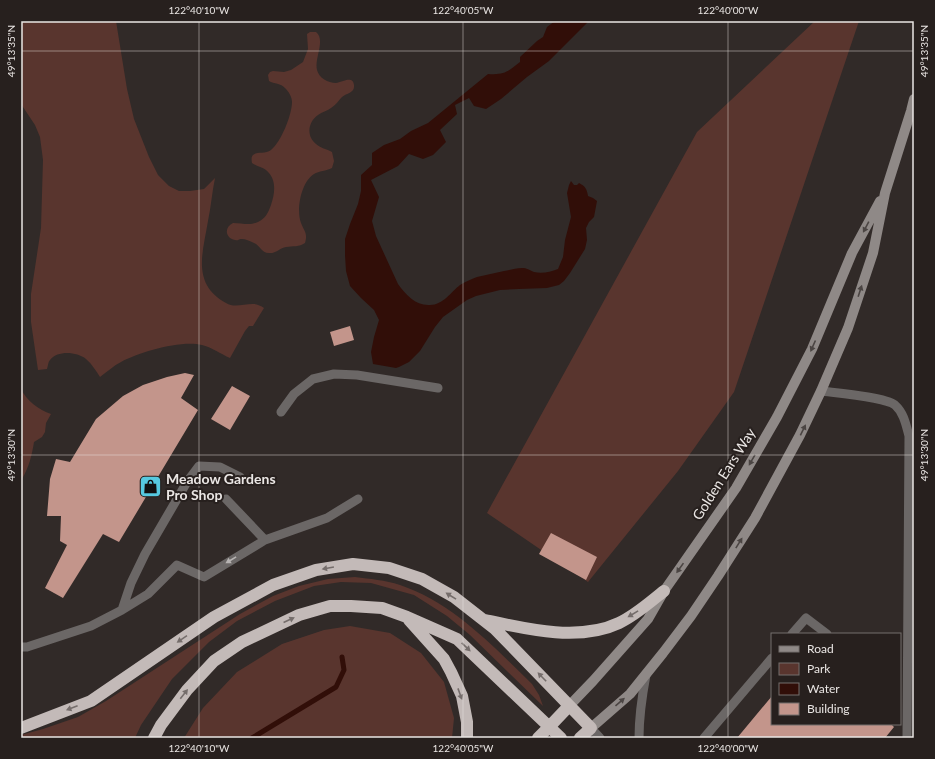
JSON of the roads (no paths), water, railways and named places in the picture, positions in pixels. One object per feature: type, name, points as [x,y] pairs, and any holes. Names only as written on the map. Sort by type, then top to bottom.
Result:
[{"type":"highway","points":[[21,728],[91,701],[214,617],[273,585],[316,570],[353,564],[389,568],[422,579],[454,597],[495,629],[591,728]]},
{"type":"highway","points":[[482,619],[512,626],[540,630],[582,632],[619,623],[642,609],[664,591]]},
{"type":"highway","points":[[154,738],[161,725],[187,690],[214,661],[242,642],[299,615],[330,606],[382,608],[407,617],[457,639],[561,738]]},
{"type":"highway","points":[[407,617],[444,659],[451,672],[462,696],[467,722],[467,738]]},
{"type":"highway","name":"Golden Ears Way","points":[[538,738],[568,706]]},
{"type":"highway","points":[[160,738],[161,725]]},
{"type":"highway","name":"Golden Ears Way","points":[[580,738],[591,728]]},
{"type":"main road","name":"Golden Ears Way","points":[[591,728],[630,694],[668,647],[710,588],[755,518],[800,435],[848,328],[873,253],[885,193],[914,99]]},
{"type":"main road","name":"Golden Ears Way","points":[[568,706],[648,619],[664,591],[736,488],[777,417],[812,349],[852,253],[885,193]]},
{"type":"lane","points":[[281,412],[294,394],[313,379],[334,374],[357,375],[438,388]]},
{"type":"lane","points":[[821,391],[883,400],[894,405],[902,414],[909,436],[904,692],[907,738]]},
{"type":"lane","points":[[122,610],[131,583],[145,554],[187,482],[199,466],[220,467],[240,477]]},
{"type":"lane","points":[[226,499],[265,540]]},
{"type":"lane","points":[[21,647],[92,626],[148,594],[177,565],[204,577],[265,540],[327,518],[358,499]]},
{"type":"lane","points":[[793,633],[806,618],[825,633]]},
{"type":"lane","points":[[704,738],[771,659]]},
{"type":"lane","points":[[639,738],[642,697],[646,675]]},
{"type":"lane","points":[[591,728],[600,738]]},
{"type":"water","points":[[555,21],[589,21],[549,61],[486,109],[474,106],[469,98],[455,105],[457,114],[440,130],[446,142],[433,155],[423,159],[409,154],[398,166],[371,180],[379,197],[372,221],[376,236],[398,284],[412,299],[425,305],[439,303],[460,285],[477,277],[520,268],[525,268],[540,273],[558,269],[563,257],[565,240],[571,217],[567,193],[571,181],[574,185],[579,183],[583,185],[588,196],[597,201],[594,217],[586,228],[587,240],[585,249],[570,273],[559,285],[547,288],[500,290],[476,296],[467,300],[443,317],[420,351],[409,362],[396,368],[373,364],[371,352],[379,320],[374,310],[350,286],[346,271],[345,255],[345,239],[358,204],[361,191],[361,175],[372,165],[372,153],[384,145],[400,139],[411,131],[428,123],[488,74],[506,72],[512,68],[520,62],[520,57],[543,37],[547,27]]},
{"type":"waterway","points":[[252,738],[336,687],[344,670],[342,657]]},
{"type":"place","name":"Meadow Gardens Pro Shop","points":[[151,487]]}]
